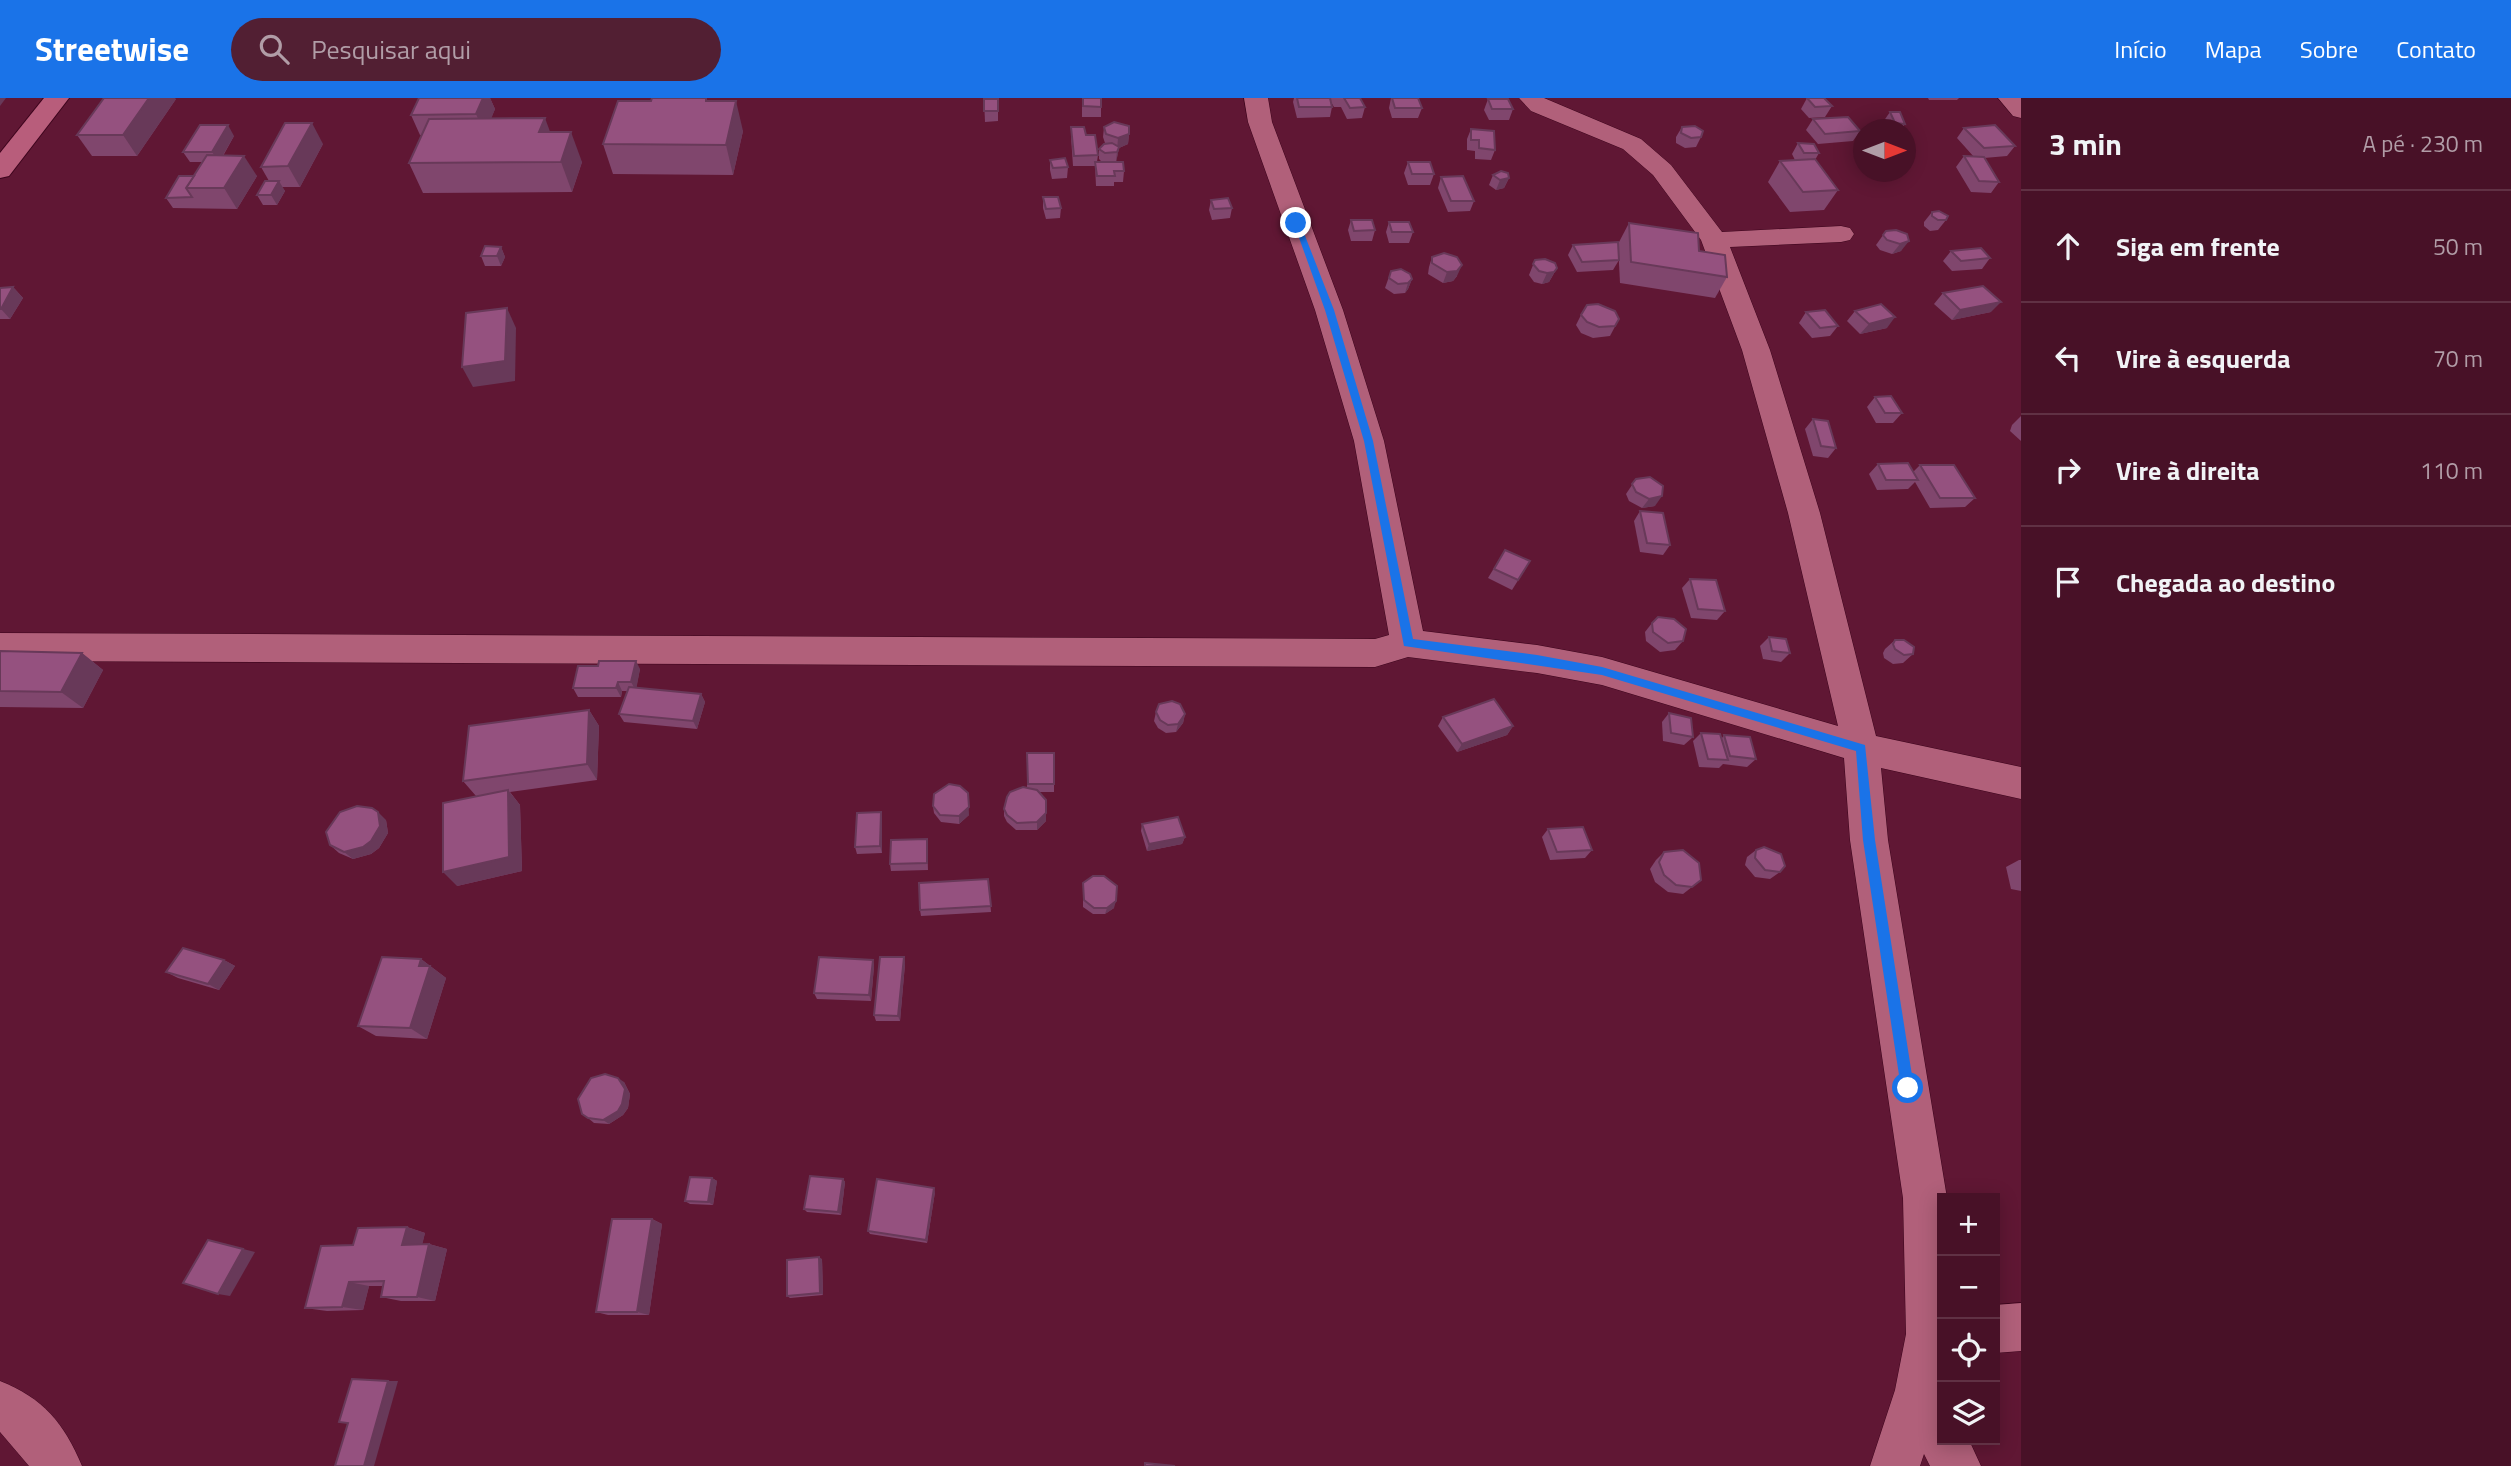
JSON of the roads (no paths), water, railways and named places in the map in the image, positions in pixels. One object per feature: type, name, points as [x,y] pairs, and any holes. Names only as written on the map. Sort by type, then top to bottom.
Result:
[{"type":"main road","points":[[0,170],[57,98]]},
{"type":"street","points":[[1255,98],[1260,122],[1283,188],[1329,310],[1368,441],[1408,643]]},
{"type":"street","points":[[1531,98],[1539,106],[1632,144],[1662,170],[1696,212],[1714,240],[1756,350],[1804,513],[1861,748],[1869,840],[1925,1198],[1936,1333],[1895,1466]]},
{"type":"street","points":[[2010,98],[2021,111]]},
{"type":"street","points":[[1714,240],[1841,234]]},
{"type":"street","points":[[0,647],[1166,654],[1376,653],[1408,643],[1537,659],[1602,671],[1861,748],[2021,783]]},
{"type":"street","points":[[2000,1328],[2021,1326]]},
{"type":"street","points":[[1919,1390],[1937,1427]]},
{"type":"street","points":[[0,1405],[9,1408],[46,1446],[57,1466]]},
{"type":"street","points":[[1946,1445],[1956,1466]]}]
